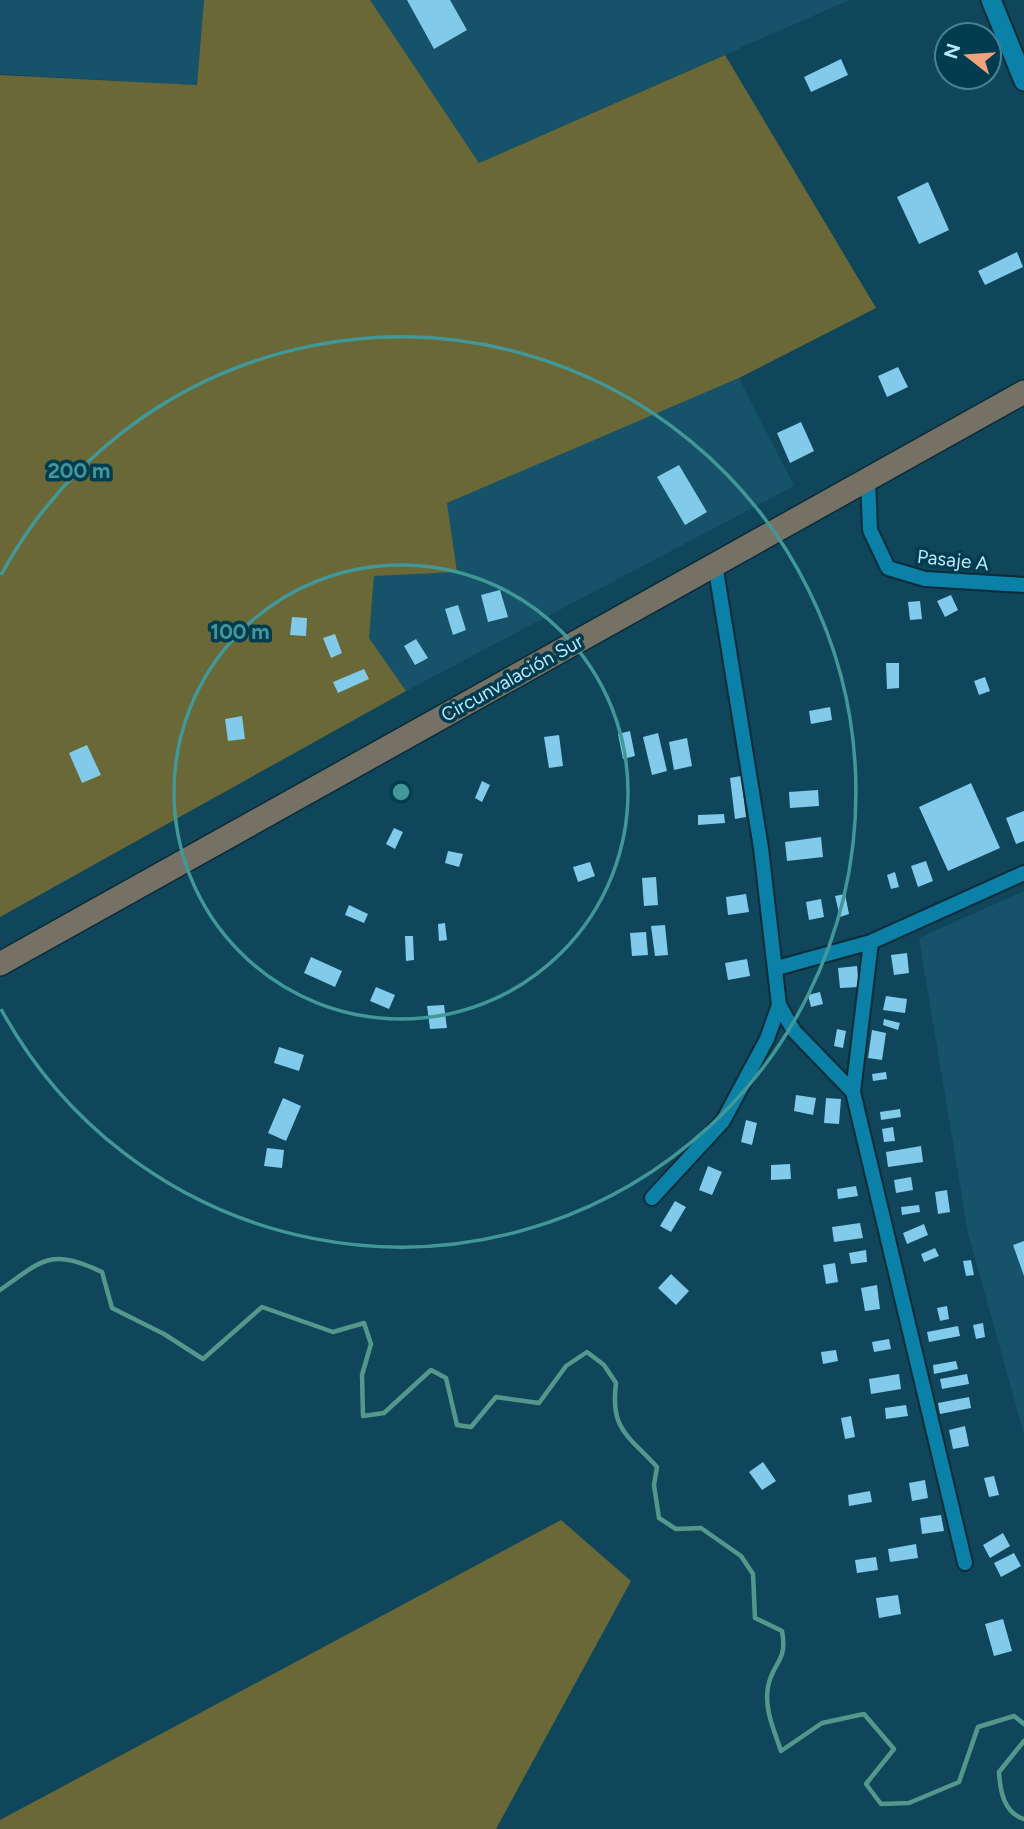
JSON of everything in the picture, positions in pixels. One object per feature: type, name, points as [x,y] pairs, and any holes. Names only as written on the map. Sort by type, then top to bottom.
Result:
[{"type":"main road","points":[[991,0],[1024,81]]},
{"type":"main road","name":"Circunvalación Sur","points":[[0,964],[1024,393]]},
{"type":"street","name":"Pasaje A","points":[[868,479],[870,530],[888,568],[925,579],[1024,585]]},
{"type":"street","points":[[652,1198],[723,1121],[768,1039],[779,1005],[777,968],[761,848],[715,564]]},
{"type":"street","points":[[777,968],[871,942],[1024,873]]},
{"type":"street","points":[[871,942],[853,1092],[965,1563]]},
{"type":"street","points":[[779,1005],[794,1031],[853,1092]]},
{"type":"shaded area","points":[[0,0],[204,0],[197,85],[0,74]]},
{"type":"shaded area","points":[[204,0],[370,0],[479,163],[725,55],[876,308],[739,378],[447,503],[457,572],[374,576],[369,638],[406,691],[0,917],[0,75],[197,85]]},
{"type":"shaded area","points":[[370,0],[849,0],[479,163]]},
{"type":"shaded area","points":[[739,378],[794,486],[406,691],[369,638],[374,576],[447,503]]},
{"type":"shaded area","points":[[1024,891],[1024,1434],[968,1233],[919,938]]},
{"type":"shaded area","points":[[561,1520],[631,1581],[496,1829],[0,1829],[0,1820]]},
{"type":"building","points":[[407,0],[450,0],[467,30],[434,49]]},
{"type":"building","points":[[841,59],[848,75],[811,92],[804,77]]},
{"type":"building","points":[[928,182],[949,230],[919,244],[897,197]]},
{"type":"building","points":[[1017,252],[1023,267],[985,285],[978,271]]},
{"type":"building","points":[[898,367],[908,387],[887,397],[878,376]]},
{"type":"building","points":[[801,422],[814,451],[790,463],[777,433]]},
{"type":"building","points":[[679,465],[707,512],[685,525],[657,477]]},
{"type":"building","points":[[500,590],[508,617],[488,622],[481,595]]},
{"type":"building","points":[[951,595],[958,610],[945,617],[937,601]]},
{"type":"building","points":[[920,601],[922,619],[910,620],[908,602]]},
{"type":"building","points":[[458,605],[466,630],[453,635],[445,609]]},
{"type":"building","points":[[292,617],[307,618],[306,636],[290,635]]},
{"type":"building","points":[[335,634],[342,653],[331,658],[323,638]]},
{"type":"building","points":[[416,639],[428,658],[415,665],[404,646]]},
{"type":"building","points":[[886,663],[899,663],[899,688],[887,689]]},
{"type":"building","points":[[364,669],[369,679],[338,693],[333,682]]},
{"type":"building","points":[[985,677],[990,691],[979,695],[974,681]]},
{"type":"building","points":[[830,707],[832,720],[811,724],[809,711]]},
{"type":"building","points":[[242,716],[245,739],[228,741],[225,719]]},
{"type":"building","points":[[630,731],[635,756],[623,759],[618,734]]},
{"type":"building","points":[[658,733],[667,771],[652,775],[643,737]]},
{"type":"building","points":[[559,735],[563,766],[549,768],[544,737]]},
{"type":"building","points":[[687,738],[692,766],[674,770],[669,742]]},
{"type":"building","points":[[87,745],[101,775],[82,783],[69,753]]},
{"type":"building","points":[[741,776],[746,817],[735,819],[730,778]]},
{"type":"building","points":[[482,781],[490,785],[482,802],[475,798]]},
{"type":"building","points":[[971,783],[1000,848],[948,871],[919,807]]},
{"type":"building","points":[[818,790],[819,806],[790,808],[789,792]]},
{"type":"building","points":[[1024,811],[1024,841],[1016,844],[1006,818]]},
{"type":"building","points":[[724,814],[725,823],[698,825],[698,815]]},
{"type":"building","points":[[394,828],[403,832],[395,849],[386,844]]},
{"type":"building","points":[[821,837],[823,857],[787,861],[785,842]]},
{"type":"building","points":[[448,851],[463,854],[459,867],[445,863]]},
{"type":"building","points":[[926,861],[933,881],[918,887],[911,866]]},
{"type":"building","points":[[590,862],[595,876],[578,882],[573,867]]},
{"type":"building","points":[[895,872],[899,887],[891,889],[887,875]]},
{"type":"building","points":[[656,877],[658,905],[644,906],[642,878]]},
{"type":"building","points":[[746,894],[749,912],[728,915],[726,897]]},
{"type":"building","points":[[845,894],[849,914],[840,917],[835,896]]},
{"type":"building","points":[[821,899],[824,917],[809,920],[806,902]]},
{"type":"building","points":[[349,905],[368,914],[364,923],[345,915]]},
{"type":"building","points":[[445,923],[447,940],[439,941],[438,924]]},
{"type":"building","points":[[665,925],[668,955],[655,956],[651,926]]},
{"type":"building","points":[[646,932],[648,955],[632,956],[630,933]]},
{"type":"building","points":[[405,936],[413,936],[414,960],[406,961]]},
{"type":"building","points":[[907,953],[909,973],[894,975],[891,955]]},
{"type":"building","points":[[311,957],[342,971],[335,987],[304,973]]},
{"type":"building","points":[[747,959],[750,976],[728,980],[725,963]]},
{"type":"building","points":[[857,966],[859,987],[840,988],[838,968]]},
{"type":"building","points":[[376,987],[395,995],[389,1009],[370,1001]]},
{"type":"building","points":[[820,992],[823,1004],[811,1007],[808,995]]},
{"type":"building","points":[[886,996],[907,999],[905,1013],[883,1010]]},
{"type":"building","points":[[444,1005],[447,1028],[430,1029],[427,1006]]},
{"type":"building","points":[[884,1019],[900,1023],[898,1030],[883,1025]]},
{"type":"building","points":[[837,1029],[846,1031],[843,1048],[834,1046]]},
{"type":"building","points":[[872,1030],[886,1033],[882,1060],[868,1058]]},
{"type":"building","points":[[279,1047],[304,1055],[299,1071],[274,1063]]},
{"type":"building","points":[[886,1072],[887,1079],[873,1081],[872,1074]]},
{"type":"building","points":[[796,1095],[816,1098],[813,1115],[794,1111]]},
{"type":"building","points":[[283,1098],[301,1106],[286,1141],[268,1133]]},
{"type":"building","points":[[826,1098],[841,1099],[839,1124],[824,1123]]},
{"type":"building","points":[[900,1109],[901,1117],[881,1120],[880,1112]]},
{"type":"building","points":[[746,1120],[757,1123],[752,1145],[741,1142]]},
{"type":"building","points":[[893,1127],[895,1141],[884,1142],[882,1129]]},
{"type":"building","points":[[921,1146],[923,1162],[888,1167],[886,1152]]},
{"type":"building","points":[[267,1148],[284,1150],[282,1168],[264,1166]]},
{"type":"building","points":[[790,1164],[791,1179],[771,1180],[771,1165]]},
{"type":"building","points":[[708,1166],[722,1172],[712,1195],[699,1190]]},
{"type":"building","points":[[911,1177],[913,1190],[896,1193],[894,1180]]},
{"type":"building","points":[[856,1186],[858,1196],[838,1199],[837,1189]]},
{"type":"building","points":[[947,1190],[950,1212],[938,1214],[935,1192]]},
{"type":"building","points":[[675,1201],[686,1207],[671,1232],[660,1226]]},
{"type":"building","points":[[919,1205],[920,1212],[902,1215],[901,1207]]},
{"type":"building","points":[[860,1223],[863,1238],[834,1242],[832,1227]]},
{"type":"building","points":[[924,1224],[928,1235],[907,1244],[903,1233]]},
{"type":"building","points":[[1024,1241],[1024,1276],[1013,1245]]},
{"type":"building","points":[[935,1248],[939,1256],[924,1262],[921,1254]]},
{"type":"building","points":[[866,1250],[867,1262],[851,1264],[849,1253]]},
{"type":"building","points":[[971,1260],[974,1275],[966,1276],[963,1261]]},
{"type":"building","points":[[835,1263],[838,1282],[826,1284],[823,1265]]},
{"type":"building","points":[[671,1274],[689,1291],[676,1305],[658,1288]]},
{"type":"building","points":[[877,1285],[880,1309],[865,1311],[861,1288]]},
{"type":"building","points":[[947,1306],[949,1319],[940,1321],[937,1308]]},
{"type":"building","points":[[983,1323],[985,1337],[976,1339],[973,1325]]},
{"type":"building","points":[[958,1326],[960,1336],[929,1342],[927,1332]]},
{"type":"building","points":[[889,1339],[891,1349],[874,1352],[872,1342]]},
{"type":"building","points":[[836,1350],[838,1361],[823,1364],[821,1352]]},
{"type":"building","points":[[956,1361],[958,1369],[934,1374],[933,1365]]},
{"type":"building","points":[[899,1374],[901,1389],[871,1394],[869,1379]]},
{"type":"building","points":[[967,1374],[969,1384],[942,1389],[940,1379]]},
{"type":"building","points":[[969,1397],[971,1408],[940,1414],[938,1403]]},
{"type":"building","points":[[906,1405],[908,1416],[886,1419],[885,1408]]},
{"type":"building","points":[[851,1416],[855,1437],[845,1439],[841,1418]]},
{"type":"building","points":[[965,1426],[969,1446],[953,1449],[949,1430]]},
{"type":"building","points":[[763,1462],[776,1481],[762,1490],[749,1472]]},
{"type":"building","points":[[994,1476],[999,1495],[989,1497],[984,1478]]},
{"type":"building","points":[[925,1480],[928,1498],[912,1501],[909,1483]]},
{"type":"building","points":[[870,1491],[872,1502],[849,1506],[848,1495]]},
{"type":"building","points":[[941,1515],[944,1531],[922,1534],[920,1518]]},
{"type":"building","points":[[1003,1533],[1010,1546],[990,1558],[983,1545]]},
{"type":"building","points":[[916,1544],[918,1558],[890,1562],[888,1549]]},
{"type":"building","points":[[1014,1553],[1021,1566],[1001,1577],[994,1563]]},
{"type":"building","points":[[876,1557],[878,1570],[857,1573],[855,1560]]},
{"type":"building","points":[[898,1595],[901,1614],[879,1618],[876,1598]]},
{"type":"building","points":[[1003,1619],[1012,1651],[994,1656],[985,1624]]},
{"type":"waterway","points":[[0,1290],[38,1264],[48,1260],[70,1260],[102,1272],[112,1308],[164,1334],[203,1359],[262,1307],[333,1332],[364,1323],[371,1344],[362,1375],[363,1416],[384,1413],[431,1370],[446,1378],[457,1425],[471,1427],[496,1397],[539,1403],[566,1366],[587,1352],[604,1365],[616,1383],[616,1411],[623,1431],[657,1467],[654,1485],[659,1518],[676,1529],[701,1528],[741,1556],[753,1574],[755,1618],[782,1631],[783,1650],[770,1679],[767,1695],[770,1719],[781,1751],[822,1723],[864,1714],[894,1749],[866,1784],[881,1804],[909,1803],[959,1782],[978,1727],[1014,1716],[1024,1724]]},
{"type":"waterway","points":[[1024,1741],[999,1772],[1004,1800],[1012,1812],[1024,1819]]}]
